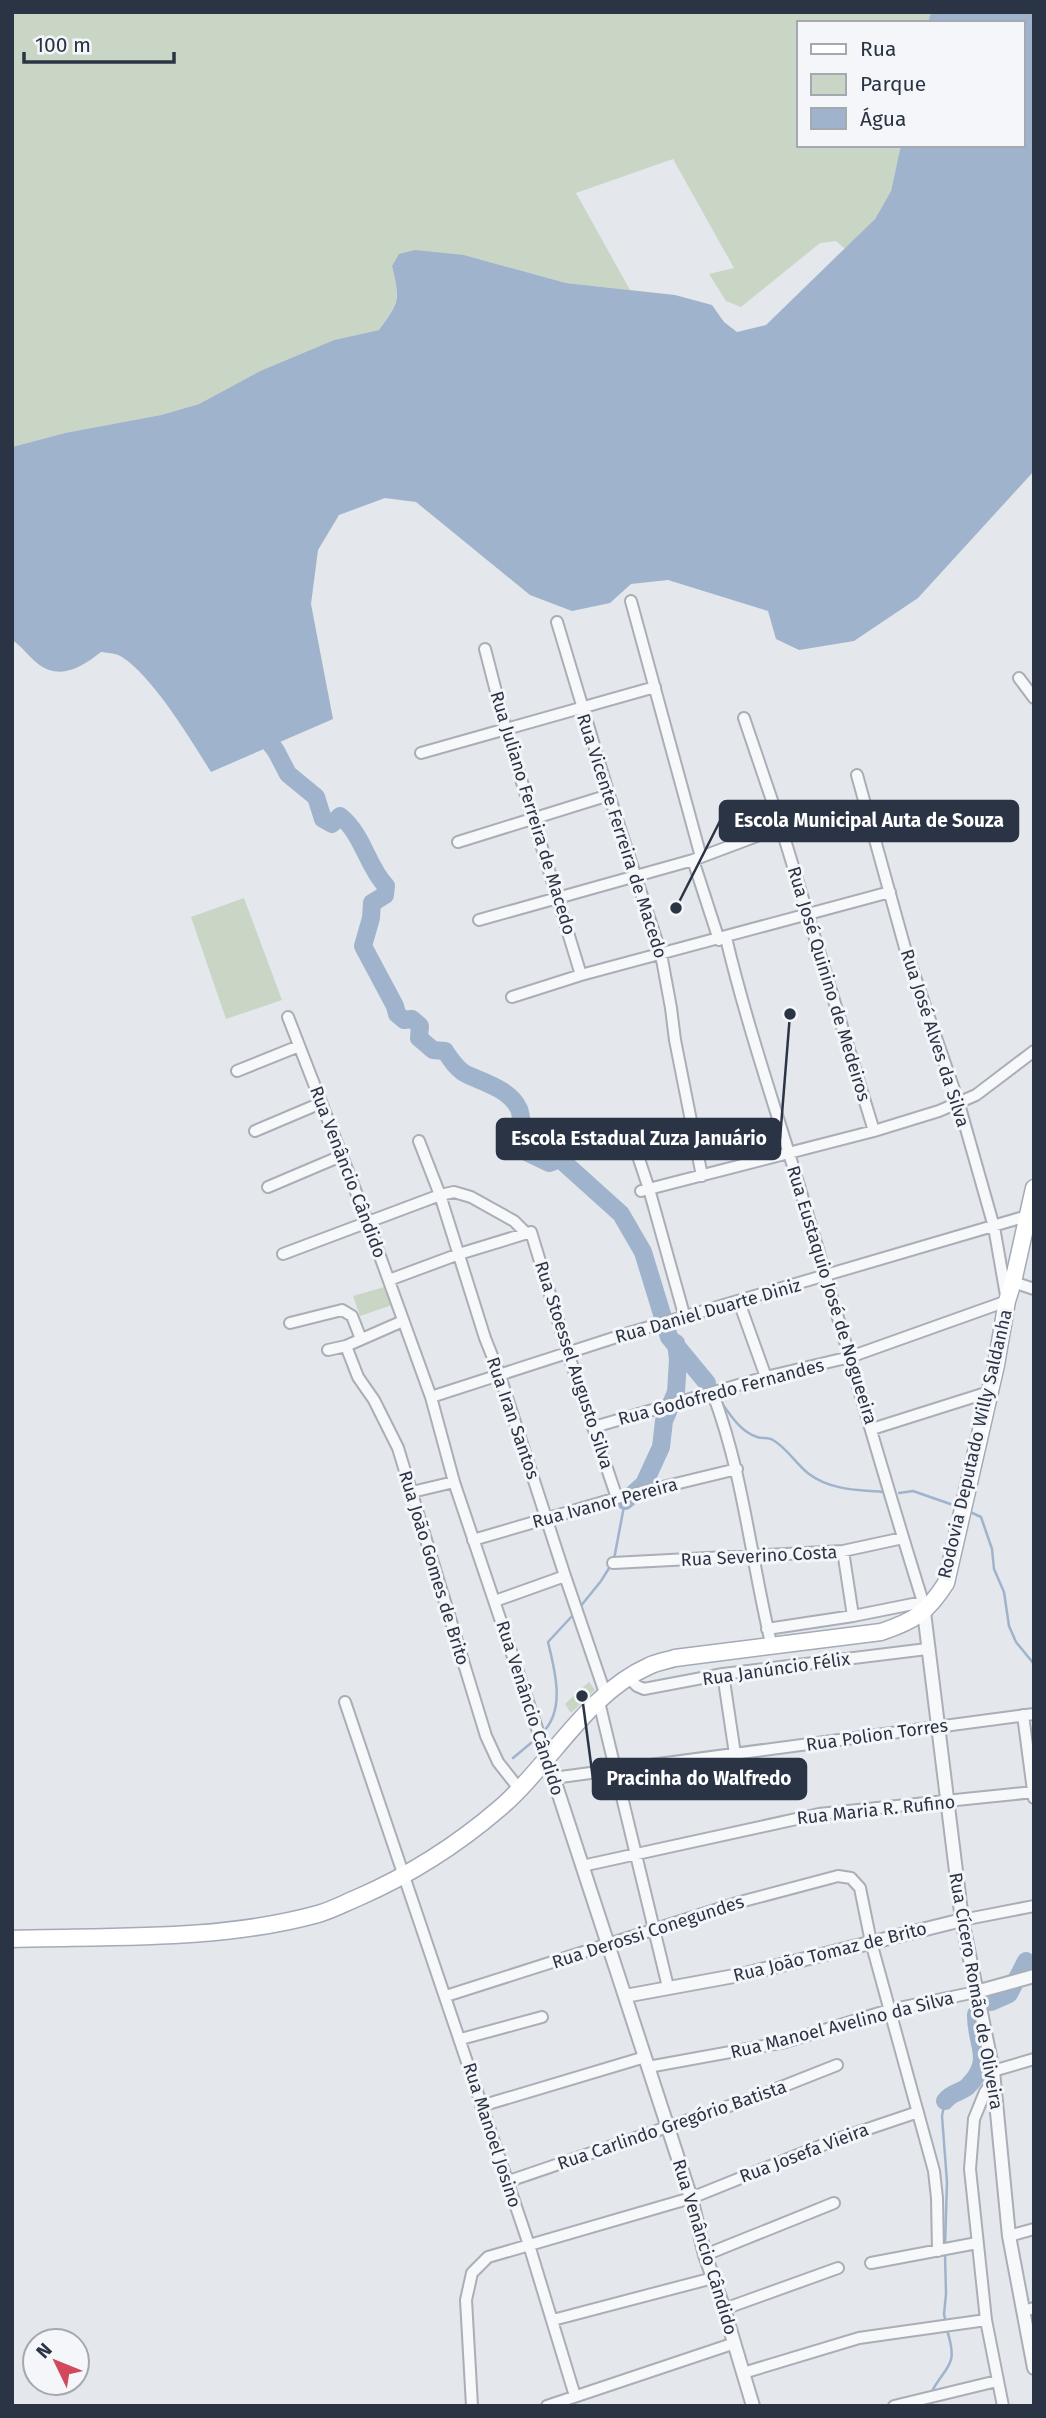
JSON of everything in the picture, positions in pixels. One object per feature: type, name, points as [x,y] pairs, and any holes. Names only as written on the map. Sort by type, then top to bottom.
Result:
[{"type":"main road","name":"Rodovia Deputado Willy Saldanha","points":[[12,1939],[201,1933],[290,1921],[322,1913],[439,1856],[520,1790],[602,1699],[649,1666],[675,1658],[881,1632],[907,1623],[946,1583],[1031,1202]]},
{"type":"street","name":"Rua Eustaquio José de Nogueeira","points":[[631,601],[697,859],[789,1153],[924,1607]]},
{"type":"street","name":"Rua Vicente Ferreira de Macedo","points":[[557,622],[661,954],[702,1176]]},
{"type":"street","name":"Rua Juliano Ferreira de Macedo","points":[[485,649],[506,730],[581,975]]},
{"type":"street","points":[[1019,678],[1034,698]]},
{"type":"street","points":[[421,753],[655,687]]},
{"type":"street","name":"Rua José Quinino de Medeiros","points":[[744,718],[781,827],[874,1131]]},
{"type":"street","name":"Rua José Alves da Silva","points":[[858,775],[905,948],[959,1104],[994,1227],[1007,1301]]},
{"type":"street","points":[[458,842],[609,795]]},
{"type":"street","points":[[479,920],[697,859],[781,827]]},
{"type":"street","points":[[512,997],[581,975],[890,892]]},
{"type":"street","name":"Rua Venâncio Cândido","points":[[288,1017],[369,1223],[431,1397],[454,1482],[647,2062],[754,2406]]},
{"type":"street","points":[[237,1071],[299,1045]]},
{"type":"street","points":[[645,1190],[874,1131],[959,1104],[976,1095],[1034,1051]]},
{"type":"street","points":[[255,1131],[321,1103]]},
{"type":"street","name":"Rua Iran Santos","points":[[419,1141],[440,1195],[485,1338],[499,1373],[602,1699],[615,1770],[668,1987]]},
{"type":"street","points":[[633,1142],[685,1318]]},
{"type":"street","points":[[268,1186],[341,1156]]},
{"type":"street","points":[[283,1254],[454,1192],[471,1196],[529,1232]]},
{"type":"street","name":"Rua Daniel Duarte Diniz","points":[[431,1397],[632,1332],[994,1227],[1031,1202]]},
{"type":"street","points":[[389,1280],[529,1232]]},
{"type":"street","name":"Rua Stoessel Augusto Silva","points":[[529,1232],[617,1498]]},
{"type":"street","points":[[1013,1282],[1034,1289]]},
{"type":"street","name":"Rua Godofredo Fernandes","points":[[594,1427],[766,1377],[850,1357],[1007,1301]]},
{"type":"street","points":[[739,1302],[766,1377]]},
{"type":"street","points":[[290,1323],[334,1310],[347,1312],[355,1322],[361,1339]]},
{"type":"street","points":[[328,1350],[346,1346],[403,1321]]},
{"type":"street","name":"Rua João Gomes de Brito","points":[[346,1346],[358,1377],[390,1430],[412,1492],[486,1736],[498,1762],[520,1790]]},
{"type":"street","points":[[872,1429],[989,1392]]},
{"type":"street","points":[[713,1394],[737,1469],[772,1647]]},
{"type":"street","name":"Rua Ivanor Pereira","points":[[473,1540],[617,1498],[737,1469]]},
{"type":"street","points":[[412,1492],[454,1482]]},
{"type":"street","name":"Rua Severino Costa","points":[[613,1563],[843,1551],[903,1538]]},
{"type":"street","points":[[843,1551],[853,1616]]},
{"type":"street","points":[[495,1601],[565,1576]]},
{"type":"street","points":[[767,1629],[924,1607]]},
{"type":"street","name":"Rua Cícero Romão de Oliveira","points":[[924,1607],[962,1920],[994,2075],[1009,2236],[1028,2310],[1034,2368]]},
{"type":"street","name":"Rua Janúncio Félix","points":[[629,1678],[644,1689],[723,1674],[927,1648]]},
{"type":"street","points":[[723,1674],[735,1754]]},
{"type":"street","name":"Rua Manoel Josino","points":[[345,1702],[461,2039],[553,2320],[575,2396]]},
{"type":"street","points":[[1028,1714],[1033,1794]]},
{"type":"street","name":"Rua Polion Torres","points":[[554,1779],[1028,1714]]},
{"type":"street","name":"Rua Maria R. Rufino","points":[[582,1866],[819,1814],[1033,1794]]},
{"type":"street","name":"Rua Derossi Conegundes","points":[[446,1996],[752,1899],[838,1876],[851,1878],[860,1888],[871,1942]]},
{"type":"street","name":"Rua João Tomaz de Brito","points":[[625,1996],[778,1966],[962,1920],[1034,1906]]},
{"type":"street","points":[[871,1942],[933,2171],[937,2198],[938,2251]]},
{"type":"street","name":"Rua Manoel Avelino da Silva","points":[[481,2106],[647,2062],[785,2042],[890,2010],[976,1992],[1034,1976]]},
{"type":"street","points":[[461,2039],[542,2017]]},
{"type":"street","points":[[1003,2406],[986,2320],[977,2243],[970,2169],[972,2140],[979,2104],[994,2075],[1034,2059]]},
{"type":"street","name":"Rua Carlindo Gregório Batista","points":[[506,2182],[668,2128],[837,2065]]},
{"type":"street","name":"Rua Josefa Vieira","points":[[472,2406],[466,2300],[472,2273],[488,2257],[691,2198],[835,2140],[918,2112]]},
{"type":"street","points":[[705,2255],[834,2203]]},
{"type":"street","points":[[1009,2236],[1034,2229]]},
{"type":"street","points":[[871,2263],[977,2243]]},
{"type":"street","points":[[724,2309],[838,2268]]},
{"type":"street","points":[[553,2320],[713,2278]]},
{"type":"street","points":[[743,2373],[859,2338],[986,2320]]},
{"type":"street","points":[[547,2406],[735,2343]]},
{"type":"street","points":[[894,2406],[997,2381]]},
{"type":"green space","points":[[12,12],[931,12],[929,21],[797,21],[797,147],[901,147],[891,191],[875,219],[845,249],[836,241],[820,243],[741,307],[726,301],[709,274],[734,268],[673,159],[576,193],[630,290],[566,283],[464,255],[392,266],[396,300],[379,330],[334,340],[260,371],[199,404],[161,415],[65,433],[12,447]]},
{"type":"green space","points":[[244,898],[282,1000],[226,1019],[191,917]]},
{"type":"green space","points":[[388,1286],[395,1304],[360,1316],[353,1296]]},
{"type":"green space","points":[[589,1682],[595,1690],[571,1713],[565,1704]]},
{"type":"water","points":[[931,12],[1034,12],[1034,471],[918,598],[854,641],[799,650],[776,639],[768,611],[668,580],[631,584],[610,603],[572,611],[530,595],[416,502],[385,498],[339,515],[318,550],[311,604],[333,719],[211,772],[159,694],[134,666],[122,657],[101,652],[78,667],[62,672],[53,671],[37,663],[12,640],[12,447],[65,433],[161,415],[199,404],[260,371],[334,340],[379,330],[396,300],[392,266],[399,254],[415,250],[464,255],[566,283],[675,295],[712,305],[724,322],[737,332],[766,325],[875,219],[891,191],[901,147],[1025,147],[1025,21],[929,21]]},
{"type":"waterway","points":[[258,727],[276,751],[288,774],[316,797],[323,819],[332,824],[340,816],[348,823],[386,886],[385,895],[372,903],[363,946],[397,1014],[404,1020],[412,1019],[420,1026],[419,1038],[433,1050],[445,1051],[461,1071],[497,1088],[515,1102],[520,1111],[527,1141],[526,1152],[549,1163],[560,1159],[621,1214],[643,1252],[669,1337],[707,1383]]},
{"type":"waterway","points":[[625,1501],[644,1484],[661,1447],[664,1421],[676,1392],[676,1343]]},
{"type":"waterway","points":[[719,1399],[745,1431],[773,1440],[817,1479],[844,1488],[883,1492]]},
{"type":"waterway","points":[[899,1493],[913,1491],[956,1506]]},
{"type":"waterway","points":[[614,1559],[625,1501]]},
{"type":"waterway","points":[[968,1511],[981,1517],[992,1549],[994,1569],[1004,1592],[1009,1626],[1016,1642],[1034,1664]]},
{"type":"waterway","points":[[580,1607],[611,1565]]},
{"type":"waterway","points":[[542,1733],[554,1713],[557,1690],[548,1642],[573,1615]]},
{"type":"waterway","points":[[513,1758],[537,1738]]},
{"type":"waterway","points":[[991,2002],[1009,1994],[1026,1961]]},
{"type":"waterway","points":[[945,2101],[967,2087],[980,2069],[982,2052],[976,2014]]},
{"type":"waterway","points":[[945,2101],[942,2116],[947,2182],[945,2247]]},
{"type":"waterway","points":[[945,2254],[946,2324]]},
{"type":"waterway","points":[[931,2393],[951,2359],[947,2330]]},
{"type":"place","name":"Escola Municipal Auta de Souza","points":[[676,908]]},
{"type":"place","name":"Escola Estadual Zuza Januário","points":[[790,1014]]},
{"type":"place","name":"Pracinha do Walfredo","points":[[582,1696]]}]
